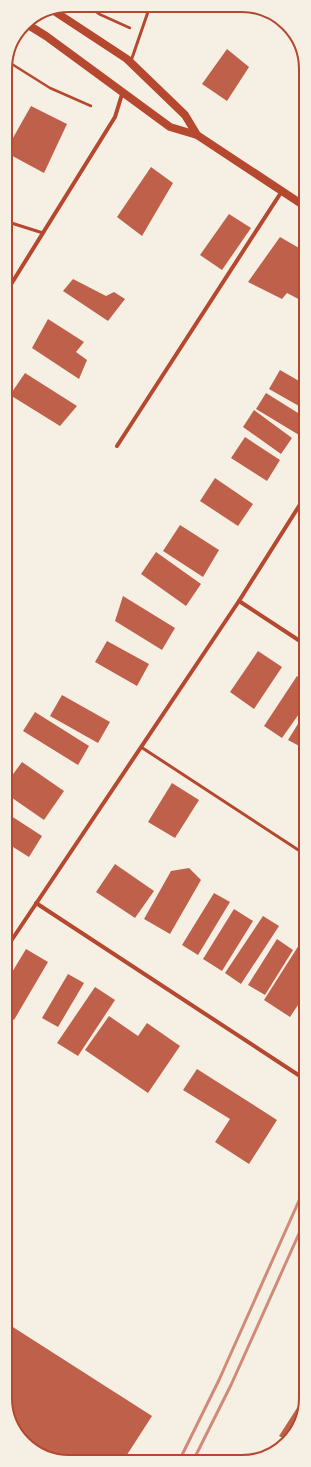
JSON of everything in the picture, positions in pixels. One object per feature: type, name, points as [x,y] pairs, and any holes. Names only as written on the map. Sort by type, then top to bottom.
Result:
[{"type":"main road","points":[[57,13],[93,35],[131,62],[185,114],[197,135]]},
{"type":"main road","points":[[31,27],[123,91],[170,127],[197,135],[299,202]]},
{"type":"street","points":[[12,283],[115,117],[123,91]]},
{"type":"street","points":[[117,446],[282,191]]},
{"type":"street","points":[[12,939],[238,601],[299,507]]},
{"type":"street","points":[[238,601],[299,640]]},
{"type":"street","points":[[36,903],[299,1075]]},
{"type":"lane","points":[[131,62],[148,12]]},
{"type":"lane","points":[[12,223],[43,233]]},
{"type":"lane","points":[[141,747],[299,850]]},
{"type":"path","points":[[96,12],[140,32]]},
{"type":"path","points":[[12,64],[50,88],[91,106]]},
{"type":"building","points":[[227,49],[249,67],[227,101],[202,84]]},
{"type":"building","points":[[31,106],[67,124],[44,173],[12,156],[12,140]]},
{"type":"building","points":[[151,167],[173,183],[142,236],[117,217]]},
{"type":"building","points":[[229,214],[251,228],[222,270],[200,255]]},
{"type":"building","points":[[280,237],[299,248],[299,299],[287,293],[282,299],[248,282]]},
{"type":"building","points":[[73,279],[106,296],[114,292],[125,299],[108,321],[63,291]]},
{"type":"building","points":[[48,319],[84,342],[76,352],[87,360],[79,379],[32,348]]},
{"type":"building","points":[[280,370],[299,381],[299,406],[269,389]]},
{"type":"building","points":[[25,373],[77,406],[60,426],[12,396],[12,392]]},
{"type":"building","points":[[266,393],[299,414],[299,435],[256,409]]},
{"type":"building","points":[[254,410],[292,438],[281,454],[243,427]]},
{"type":"building","points":[[245,437],[280,460],[267,481],[231,458]]},
{"type":"building","points":[[215,478],[253,504],[238,526],[200,501]]},
{"type":"building","points":[[180,525],[219,550],[203,577],[163,551]]},
{"type":"building","points":[[156,552],[201,584],[186,606],[141,574]]},
{"type":"building","points":[[123,596],[175,628],[162,650],[115,621]]},
{"type":"building","points":[[107,641],[149,664],[137,686],[95,662]]},
{"type":"building","points":[[258,651],[282,667],[254,709],[230,692]]},
{"type":"building","points":[[297,676],[299,677],[299,714],[282,738],[264,726]]},
{"type":"building","points":[[62,695],[110,722],[98,743],[50,716]]},
{"type":"building","points":[[35,712],[89,746],[78,765],[23,731]]},
{"type":"building","points":[[299,722],[299,746],[288,740]]},
{"type":"building","points":[[22,762],[64,791],[44,820],[12,798],[12,776]]},
{"type":"building","points":[[172,783],[199,800],[175,838],[148,822]]},
{"type":"building","points":[[12,817],[42,836],[29,857],[12,846]]},
{"type":"building","points":[[115,864],[154,891],[135,918],[96,892]]},
{"type":"building","points":[[189,868],[201,880],[170,934],[144,919],[171,871]]},
{"type":"building","points":[[214,893],[230,902],[198,955],[182,945]]},
{"type":"building","points":[[234,909],[253,921],[222,971],[203,959]]},
{"type":"building","points":[[263,916],[279,926],[241,984],[225,973]]},
{"type":"building","points":[[277,939],[293,950],[265,995],[248,985]]},
{"type":"building","points":[[299,945],[299,1004],[290,1017],[264,1000]]},
{"type":"building","points":[[26,949],[48,962],[14,1020],[12,1018],[12,972]]},
{"type":"building","points":[[68,974],[84,983],[58,1027],[42,1018]]},
{"type":"building","points":[[95,987],[115,1000],[78,1056],[57,1043]]},
{"type":"building","points":[[109,1016],[138,1036],[147,1023],[180,1046],[148,1093],[85,1050]]},
{"type":"building","points":[[197,1069],[277,1120],[249,1164],[215,1142],[230,1119],[183,1090]]},
{"type":"building","points":[[12,1326],[152,1416],[127,1455],[58,1454],[34,1443],[26,1435],[16,1420],[12,1405]]},
{"type":"building","points":[[298,1406],[295,1420],[285,1435],[282,1438],[279,1436]]},
{"type":"railway","points":[[182,1455],[219,1380],[299,1201]]},
{"type":"railway","points":[[196,1455],[231,1385],[299,1234]]}]
